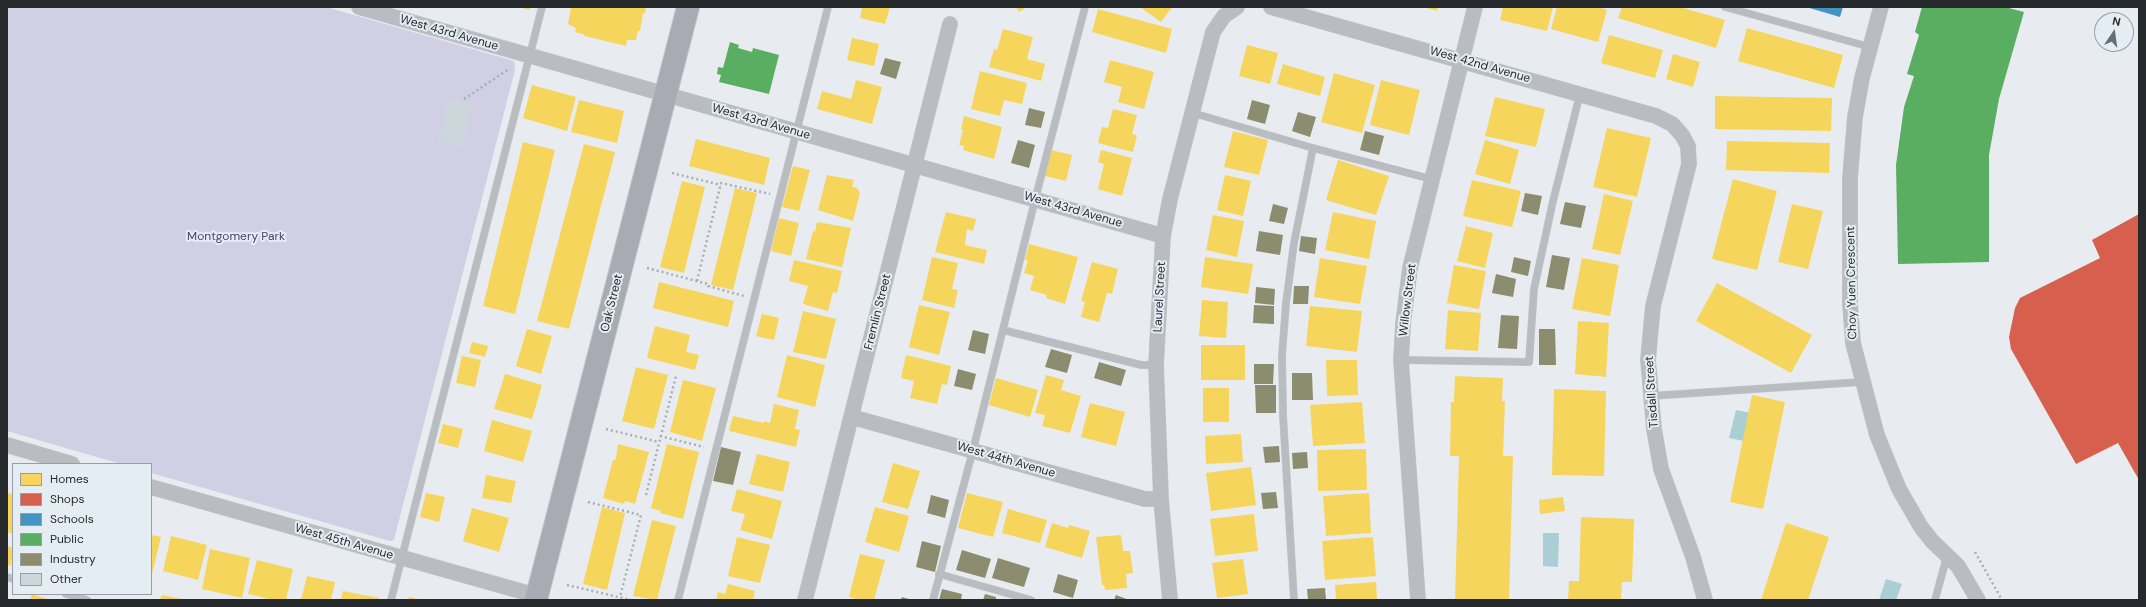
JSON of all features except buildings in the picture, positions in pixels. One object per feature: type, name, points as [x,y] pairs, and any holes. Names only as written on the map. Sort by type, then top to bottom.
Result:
[{"type":"main road","name":"Oak Street","points":[[537,598],[688,7]]},
{"type":"street","name":"West 43rd Avenue","points":[[359,7],[796,133],[916,165],[1163,236]]},
{"type":"street","name":"Laurel Street","points":[[1170,600],[1161,499],[1156,365],[1163,236],[1170,199],[1213,32],[1224,16],[1236,7]]},
{"type":"street","name":"West 42nd Avenue","points":[[1271,7],[1656,116],[1672,124],[1682,135]]},
{"type":"street","name":"Willow Street","points":[[1418,600],[1401,360],[1403,324],[1410,268],[1475,7]]},
{"type":"street","name":"Choy Yuen Crescent","points":[[1881,7],[1854,116],[1850,178],[1850,304],[1853,343],[1861,382],[1877,435],[1899,489],[1921,526],[1932,541],[1958,566],[1978,600]]},
{"type":"street","name":"Fremlin Street","points":[[805,600],[916,165],[950,24]]},
{"type":"street","name":"Tisdall Street","points":[[1682,135],[1688,146],[1689,164],[1653,306],[1648,360],[1650,396],[1661,469],[1692,557],[1705,600]]},
{"type":"street","name":"West 44th Avenue","points":[[852,417],[1145,499],[1161,499]]},
{"type":"street","points":[[7,445],[69,463]]},
{"type":"street","name":"West 45th Avenue","points":[[152,487],[537,598]]},
{"type":"lane","points":[[391,600],[542,7]]},
{"type":"lane","points":[[678,600],[714,449],[828,7]]},
{"type":"lane","points":[[933,600],[973,450],[1034,200],[1085,7]]},
{"type":"lane","points":[[1725,7],[1870,47]]},
{"type":"lane","points":[[1401,360],[1529,362],[1534,289],[1553,201],[1580,94]]},
{"type":"lane","points":[[1193,113],[1314,148],[1431,179]]},
{"type":"lane","points":[[1294,600],[1284,423],[1282,356],[1286,303],[1294,243],[1314,148]]},
{"type":"lane","points":[[1003,330],[1141,365],[1156,365]]},
{"type":"lane","points":[[1650,396],[1861,382]]},
{"type":"lane","points":[[1935,600],[1947,555]]},
{"type":"lane","points":[[939,574],[1031,600]]},
{"type":"lane","points":[[70,595],[87,600]]},
{"type":"path","points":[[464,99],[509,68]]},
{"type":"path","points":[[672,173],[780,197]]},
{"type":"path","points":[[697,281],[721,185]]},
{"type":"path","points":[[647,268],[754,298]]},
{"type":"path","points":[[646,495],[676,376]]},
{"type":"path","points":[[606,429],[659,442]]},
{"type":"path","points":[[660,436],[714,449]]},
{"type":"path","points":[[588,502],[641,515],[620,597]]},
{"type":"path","points":[[1975,552],[2002,600]]},
{"type":"path","points":[[567,585],[631,600]]},
{"type":"green space","name":"Montgomery Park","points":[[7,7],[326,7],[514,61],[515,70],[394,540],[390,541],[152,473],[152,463],[118,463],[7,431]]},
{"type":"shaded area","points":[[1736,410],[1751,413],[1744,441],[1729,438]]},
{"type":"shaded area","points":[[1543,533],[1559,533],[1558,567],[1543,566]]},
{"type":"shaded area","points":[[1886,579],[1902,584],[1896,600],[1879,600]]}]
